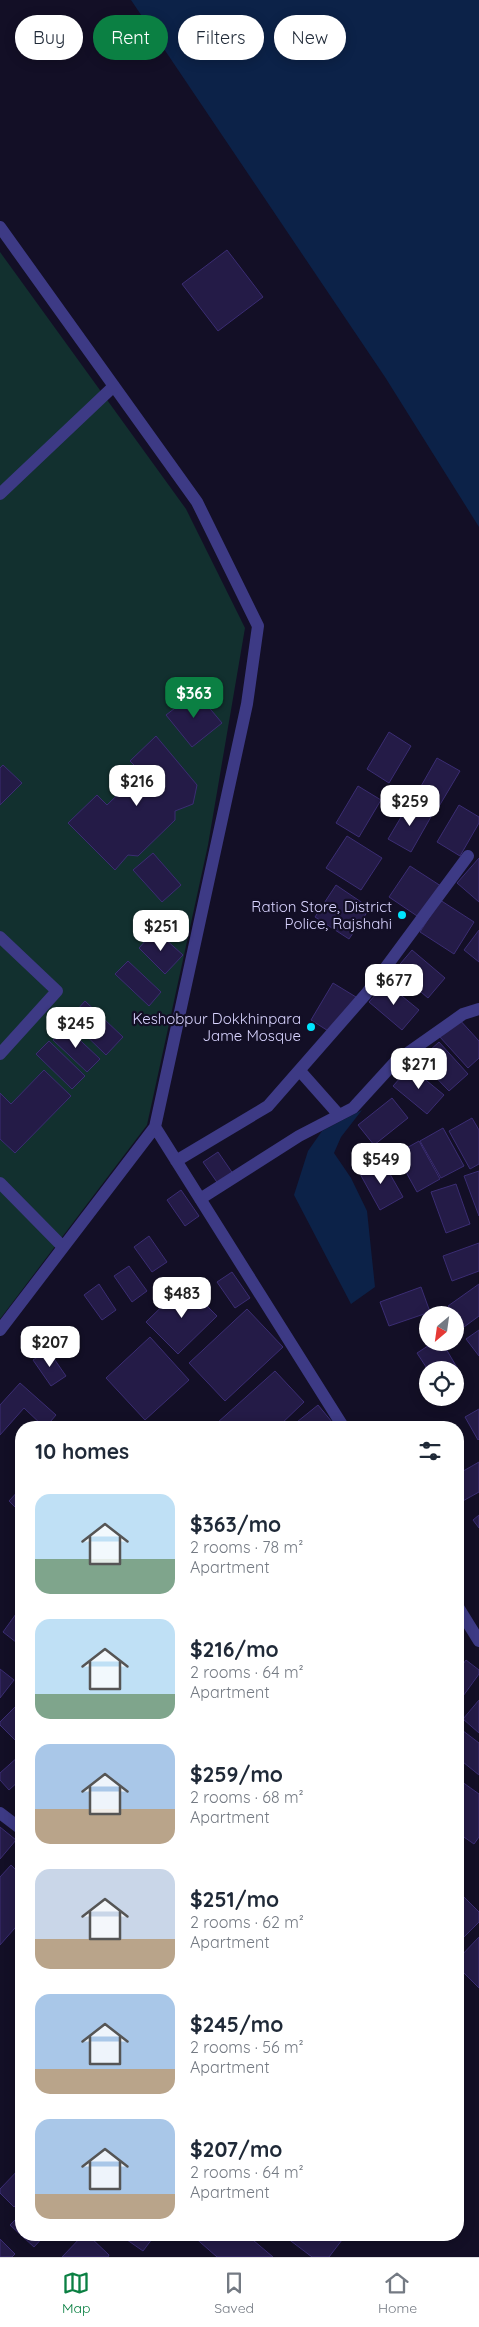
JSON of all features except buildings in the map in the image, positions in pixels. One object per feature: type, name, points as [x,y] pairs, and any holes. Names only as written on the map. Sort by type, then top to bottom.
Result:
[{"type":"street","points":[[0,227],[197,502],[258,626],[247,704],[155,1127],[0,1330]]},
{"type":"street","points":[[0,494],[114,386]]},
{"type":"street","points":[[176,1161],[268,1106],[366,994],[468,856]]},
{"type":"street","points":[[0,937],[57,991],[0,1054]]},
{"type":"street","points":[[200,1199],[299,1136],[353,1108],[395,1062],[463,1014],[479,1009]]},
{"type":"street","points":[[300,1071],[338,1116]]},
{"type":"street","points":[[155,1127],[340,1421]]},
{"type":"street","points":[[0,1184],[63,1247]]},
{"type":"street","points":[[464,1617],[479,1641]]},
{"type":"street","points":[[0,1813],[15,1824]]},
{"type":"green space","points":[[0,252],[186,509],[245,628],[208,845],[147,1125],[0,1319]]},
{"type":"water","points":[[131,0],[479,0],[479,527],[385,377],[168,55],[168,15],[141,15]]},
{"type":"water","points":[[362,1110],[341,1137],[334,1153],[351,1178],[367,1211],[375,1287],[351,1304],[294,1195],[308,1151],[322,1131]]},
{"type":"place","name":"Ration Store, District Police, Rajshahi","points":[[402,915]]},
{"type":"place","name":"Keshobpur Dokkhinpara Jame Mosque","points":[[311,1027]]}]
